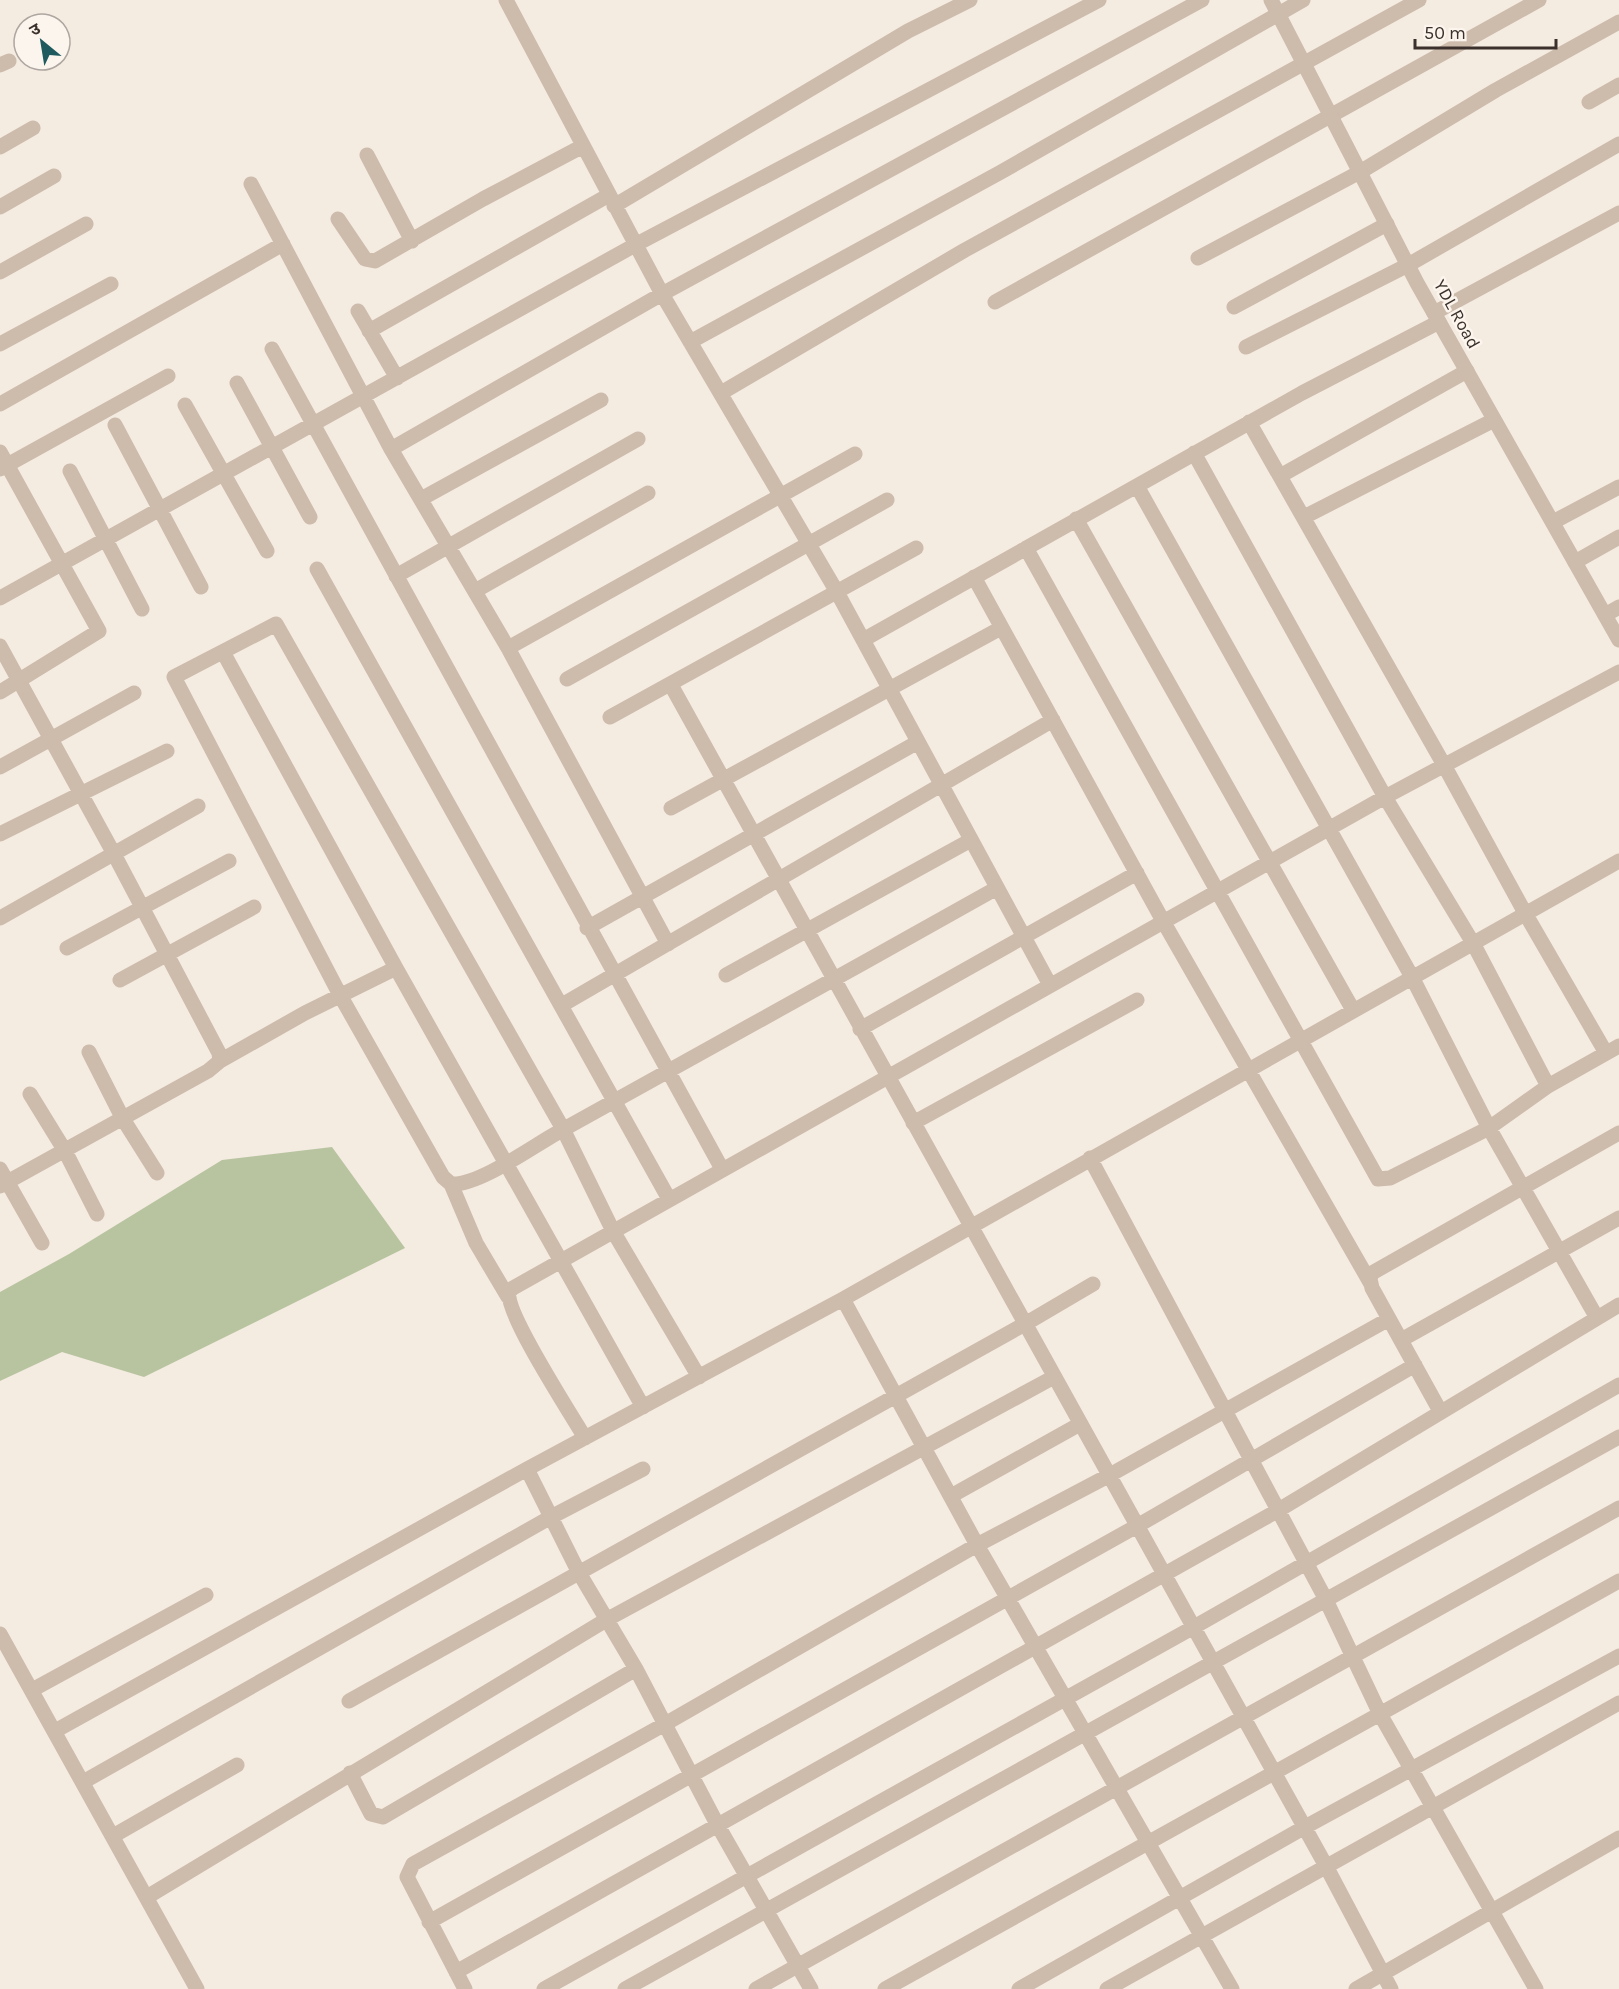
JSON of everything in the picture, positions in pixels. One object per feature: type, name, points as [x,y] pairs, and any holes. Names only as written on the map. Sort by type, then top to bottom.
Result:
[{"type":"street","points":[[506,0],[662,294],[837,592],[1050,985]]},
{"type":"street","points":[[369,331],[611,200],[908,31],[970,0]]},
{"type":"street","points":[[0,598],[635,245],[1099,0]]},
{"type":"street","points":[[391,449],[662,294],[1202,0]]},
{"type":"street","points":[[690,342],[1001,172],[1275,7],[1303,0]]},
{"type":"street","points":[[721,393],[965,250],[1419,0]]},
{"type":"street","points":[[995,302],[1539,0]]},
{"type":"street","name":"YDL Road","points":[[1275,7],[1436,317],[1619,640]]},
{"type":"street","points":[[1198,258],[1360,172],[1496,90],[1619,22]]},
{"type":"street","points":[[1589,102],[1619,85]]},
{"type":"street","points":[[0,147],[33,128]]},
{"type":"street","points":[[1246,346],[1408,265],[1619,144]]},
{"type":"street","points":[[338,219],[360,253],[370,261],[384,258],[483,199],[583,146]]},
{"type":"street","points":[[367,155],[412,241]]},
{"type":"street","points":[[0,207],[54,176]]},
{"type":"street","points":[[251,184],[391,449],[508,648],[668,944]]},
{"type":"street","points":[[863,640],[1619,213]]},
{"type":"street","points":[[0,272],[87,224]]},
{"type":"street","points":[[1234,307],[1386,224]]},
{"type":"street","points":[[0,404],[283,244]]},
{"type":"street","points":[[0,344],[111,284]]},
{"type":"street","points":[[357,311],[397,378]]},
{"type":"street","points":[[272,349],[587,928],[722,1169]]},
{"type":"street","points":[[1280,476],[1467,371]]},
{"type":"street","points":[[0,692],[99,631],[2,462],[168,376]]},
{"type":"street","points":[[237,383],[310,517]]},
{"type":"street","points":[[421,499],[601,400]]},
{"type":"street","points":[[185,405],[267,551]]},
{"type":"street","points":[[1304,517],[1494,420]]},
{"type":"street","points":[[1026,548],[1219,890],[1372,1174],[1378,1179],[1390,1178],[1489,1128],[1548,1086],[1613,1050],[1525,914],[1444,765],[1249,422]]},
{"type":"street","points":[[115,425],[201,587]]},
{"type":"street","points":[[396,576],[638,439]]},
{"type":"street","points":[[1194,453],[1385,797],[1473,943],[1548,1086]]},
{"type":"street","points":[[508,648],[855,454]]},
{"type":"street","points":[[70,471],[142,609]]},
{"type":"street","points":[[1137,486],[1412,977],[1489,1128],[1561,1250],[1597,1318]]},
{"type":"street","points":[[1552,522],[1619,487]]},
{"type":"street","points":[[475,591],[648,493]]},
{"type":"street","points":[[567,679],[887,500]]},
{"type":"street","points":[[1076,519],[1353,1010]]},
{"type":"street","points":[[1575,562],[1619,537]]},
{"type":"street","points":[[610,717],[916,548]]},
{"type":"street","points":[[317,569],[669,1199]]},
{"type":"street","points":[[974,577],[1163,921],[1371,1284],[1440,1411]]},
{"type":"street","points":[[1605,615],[1619,607]]},
{"type":"street","points":[[585,1438],[532,1349],[508,1297],[476,1243],[451,1184],[443,1177],[340,995],[174,677],[276,624],[563,1129],[613,1231],[699,1377]]},
{"type":"street","points":[[671,808],[1001,628]]},
{"type":"street","points":[[0,646],[50,741],[114,854],[219,1053],[220,1060]]},
{"type":"street","points":[[223,651],[396,968],[644,1407]]},
{"type":"street","points":[[508,1297],[513,1288],[722,1169],[1385,797],[1619,672]]},
{"type":"street","points":[[671,685],[1108,1476],[1305,1827],[1391,1989]]},
{"type":"street","points":[[0,767],[134,693]]},
{"type":"street","points":[[562,1005],[942,787],[1053,720]]},
{"type":"street","points":[[587,928],[918,742]]},
{"type":"street","points":[[0,834],[167,751]]},
{"type":"street","points":[[0,918],[198,806]]},
{"type":"street","points":[[726,975],[971,840]]},
{"type":"street","points":[[67,948],[229,861]]},
{"type":"street","points":[[56,1731],[527,1469],[843,1299],[1619,861]]},
{"type":"street","points":[[860,1029],[1137,873]]},
{"type":"street","points":[[451,1184],[471,1182],[997,888]]},
{"type":"street","points":[[120,981],[254,907]]},
{"type":"street","points":[[42,1243],[2,1179],[65,1151],[208,1071],[220,1060],[340,995],[396,968]]},
{"type":"street","points":[[913,1123],[1137,1000]]},
{"type":"street","points":[[89,1052],[123,1119],[157,1173]]},
{"type":"street","points":[[30,1094],[65,1151],[97,1214]]},
{"type":"street","points":[[1371,1284],[1372,1273],[1381,1266],[1619,1133]]},
{"type":"street","points":[[1090,1158],[1223,1412],[1306,1562],[1380,1714],[1536,1989]]},
{"type":"street","points":[[1401,1340],[1619,1218]]},
{"type":"street","points":[[349,1701],[1093,1284]]},
{"type":"street","points":[[843,1299],[977,1545],[1232,1989]]},
{"type":"street","points":[[456,1972],[1277,1511],[1619,1305]]},
{"type":"street","points":[[465,1989],[407,1876],[413,1864],[665,1724],[977,1545],[1108,1476],[1389,1319]]},
{"type":"street","points":[[429,1922],[692,1776],[1007,1596],[1137,1526],[1415,1365]]},
{"type":"street","points":[[147,1897],[606,1620],[1054,1377]]},
{"type":"street","points":[[544,1989],[1194,1627],[1619,1385]]},
{"type":"street","points":[[951,1496],[1080,1424]]},
{"type":"street","points":[[625,1989],[1619,1437]]},
{"type":"street","points":[[527,1469],[578,1571],[636,1669],[717,1824],[811,1989]]},
{"type":"street","points":[[84,1782],[551,1516],[643,1469]]},
{"type":"street","points":[[756,1989],[1619,1508]]},
{"type":"street","points":[[885,1989],[1619,1581]]},
{"type":"street","points":[[32,1690],[206,1595]]},
{"type":"street","points":[[0,1634],[56,1731],[197,1989]]},
{"type":"street","points":[[1019,1989],[1305,1827],[1619,1656]]},
{"type":"street","points":[[350,1773],[371,1814],[383,1817],[636,1669]]},
{"type":"street","points":[[1107,1989],[1619,1703]]},
{"type":"street","points":[[113,1836],[237,1765]]},
{"type":"street","points":[[1356,1989],[1619,1839]]},
{"type":"green space","points":[[332,1147],[405,1248],[144,1377],[62,1352],[0,1381],[0,1292],[69,1254],[222,1160]]}]
